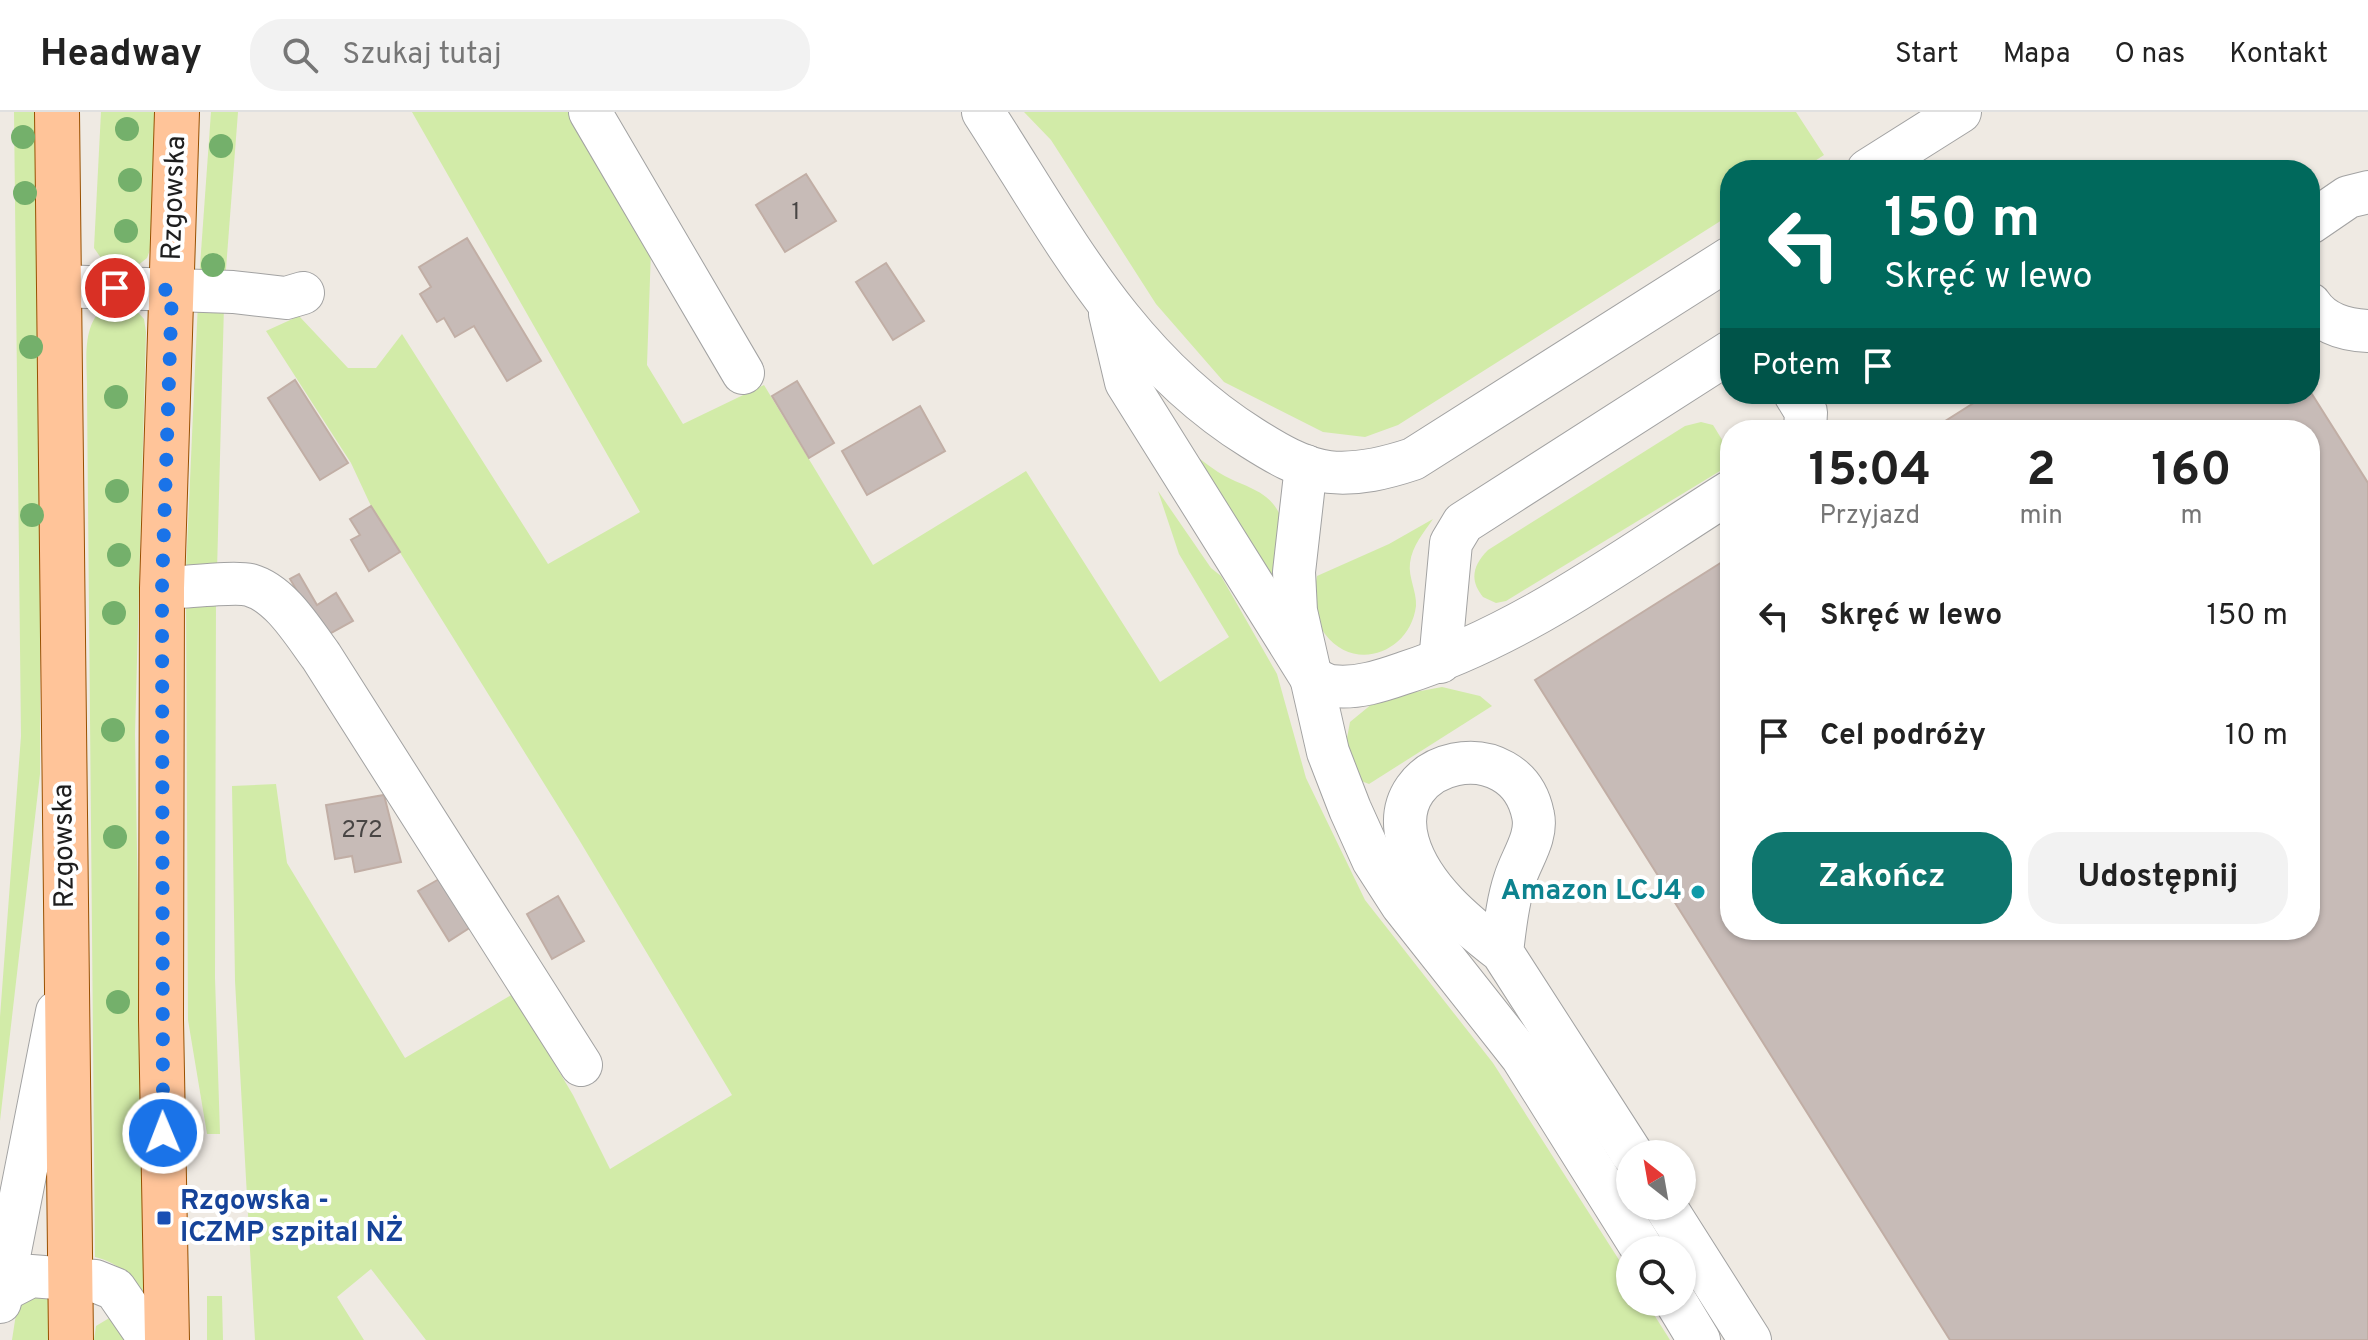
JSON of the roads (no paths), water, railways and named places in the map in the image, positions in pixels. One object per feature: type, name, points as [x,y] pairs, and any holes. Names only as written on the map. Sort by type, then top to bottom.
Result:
[{"type":"main road","name":"Rzgowska","points":[[57,112],[71,1340]]},
{"type":"main road","name":"Rzgowska","points":[[167,1340],[161,1020],[162,588],[177,112]]},
{"type":"lane","points":[[590,112],[743,373]]},
{"type":"lane","points":[[983,112],[1108,305],[1156,363],[1208,411],[1267,447],[1306,466],[1329,472],[1384,469],[1413,459],[1720,264]]},
{"type":"lane","points":[[1884,160],[1960,112]]},
{"type":"lane","points":[[2320,216],[2348,197],[2368,192]]},
{"type":"lane","points":[[59,286],[286,298],[303,293]]},
{"type":"lane","points":[[1108,305],[1126,382],[1310,676],[1328,686],[1355,687],[1440,662],[1517,625],[1720,498]]},
{"type":"lane","points":[[2320,314],[2345,330],[2368,331]]},
{"type":"lane","points":[[1440,662],[1451,543],[1463,523],[1720,358]]},
{"type":"lane","points":[[1306,466],[1294,572],[1296,611],[1328,752],[1373,860],[1437,952],[1473,991],[1522,1057],[1634,1236]]},
{"type":"lane","points":[[162,588],[249,585],[268,595],[290,616],[329,668],[581,1065]]},
{"type":"lane","points":[[1502,952],[1623,1140]]},
{"type":"lane","points":[[1,1296],[67,955]]},
{"type":"lane","points":[[1674,1220],[1750,1340]]},
{"type":"lane","points":[[1,1296],[31,1276],[70,1276],[115,1289],[150,1340]]},
{"type":"lane","points":[[1684,1316],[1699,1340]]},
{"type":"place","name":"Amazon LCJ4","points":[[1698,892]]},
{"type":"place","name":"Rzgowska - ICZMP szpital NŻ","points":[[164,1218]]}]
